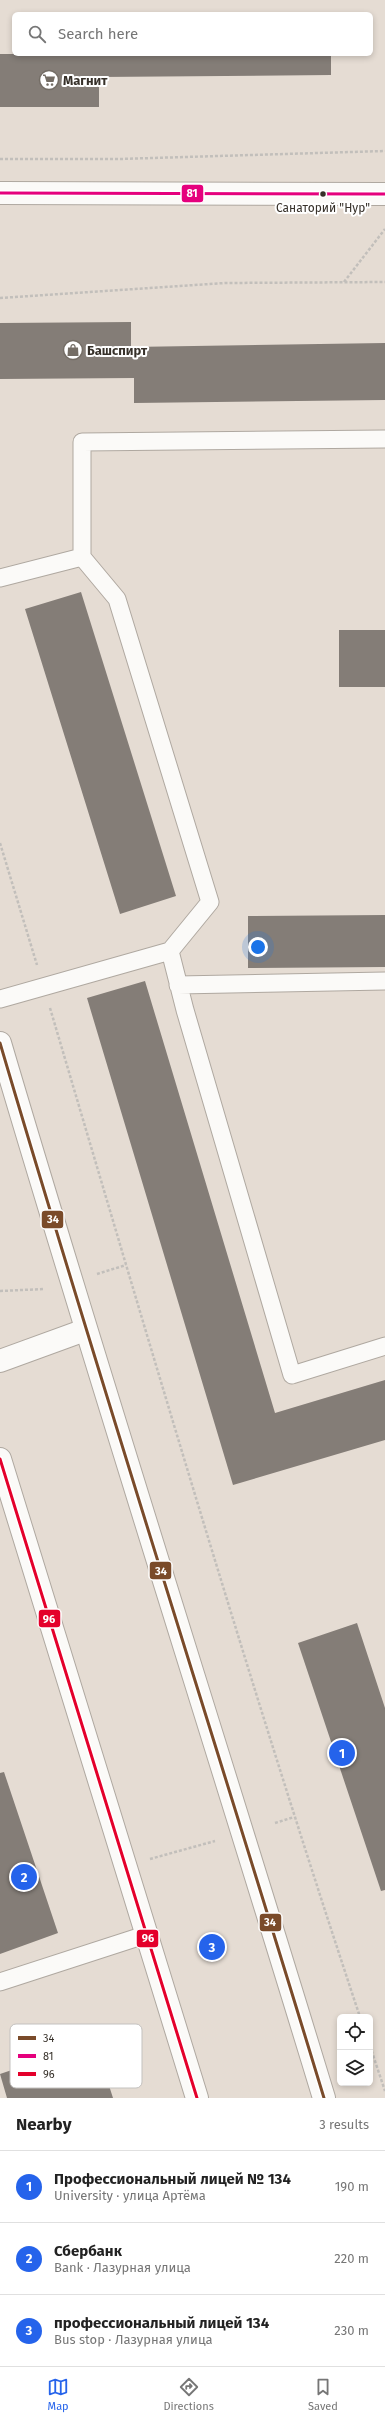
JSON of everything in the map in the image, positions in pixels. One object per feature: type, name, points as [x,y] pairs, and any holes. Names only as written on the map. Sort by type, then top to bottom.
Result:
[{"type":"main road","points":[[0,193],[385,194]]},
{"type":"main road","points":[[0,1043],[85,1330],[243,1832],[324,2098]]},
{"type":"main road","points":[[0,1361],[85,1330]]},
{"type":"main road","points":[[0,1459],[148,1934],[196,2098]]},
{"type":"lane","points":[[0,999],[170,951],[210,902],[117,599],[82,556],[82,442],[385,439]]},
{"type":"lane","points":[[0,578],[82,556]]},
{"type":"lane","points":[[170,951],[178,985],[292,1375],[385,1346]]},
{"type":"lane","points":[[178,985],[385,981]]},
{"type":"lane","points":[[0,1982],[148,1934]]},
{"type":"path","points":[[0,159],[119,159],[385,152]]},
{"type":"path","points":[[344,282],[385,229]]},
{"type":"path","points":[[0,298],[225,283],[385,282]]},
{"type":"path","points":[[0,843],[126,1265],[294,1817],[359,2014]]},
{"type":"path","points":[[94,1275],[126,1265]]},
{"type":"path","points":[[0,1291],[44,1289]]},
{"type":"path","points":[[275,1823],[294,1817]]},
{"type":"path","points":[[126,1866],[215,1841]]},
{"type":"path","points":[[371,2050],[385,2090]]},
{"type":"building","points":[[0,54],[12,54],[12,56],[331,56],[331,75],[99,77],[99,107],[0,107]]},
{"type":"building","points":[[131,322],[131,347],[385,343],[385,400],[134,403],[134,378],[0,379],[0,323]]},
{"type":"building","points":[[81,592],[176,896],[120,914],[25,609]]},
{"type":"building","points":[[339,630],[385,630],[385,687],[339,687]]},
{"type":"building","points":[[385,915],[385,967],[248,968],[248,916]]},
{"type":"building","points":[[145,981],[275,1413],[385,1380],[385,1440],[233,1485],[87,998]]},
{"type":"building","points":[[357,1623],[385,1708],[385,1890],[381,1891],[298,1643]]},
{"type":"building","points":[[4,1772],[58,1933],[0,1954],[0,1773]]},
{"type":"building","points":[[10,2071],[10,2088],[110,2088],[113,2098],[7,2098],[0,2074]]},
{"type":"transit line","name":"81","points":[[0,193],[385,194]]},
{"type":"transit line","name":"34","points":[[0,1043],[79,1307],[324,2098]]},
{"type":"transit line","name":"96","points":[[0,1459],[197,2098]]},
{"type":"place","name":"Магнит","points":[[49,80]]},
{"type":"place","name":"Санаторий \"Нур\"","points":[[323,194]]},
{"type":"place","name":"Башспирт","points":[[73,350]]},
{"type":"place","name":"Профессиональный лицей № 134","points":[[342,1753]]},
{"type":"place","name":"Сбербанк","points":[[24,1877]]},
{"type":"place","name":"профессиональный лицей 134","points":[[212,1947]]}]
